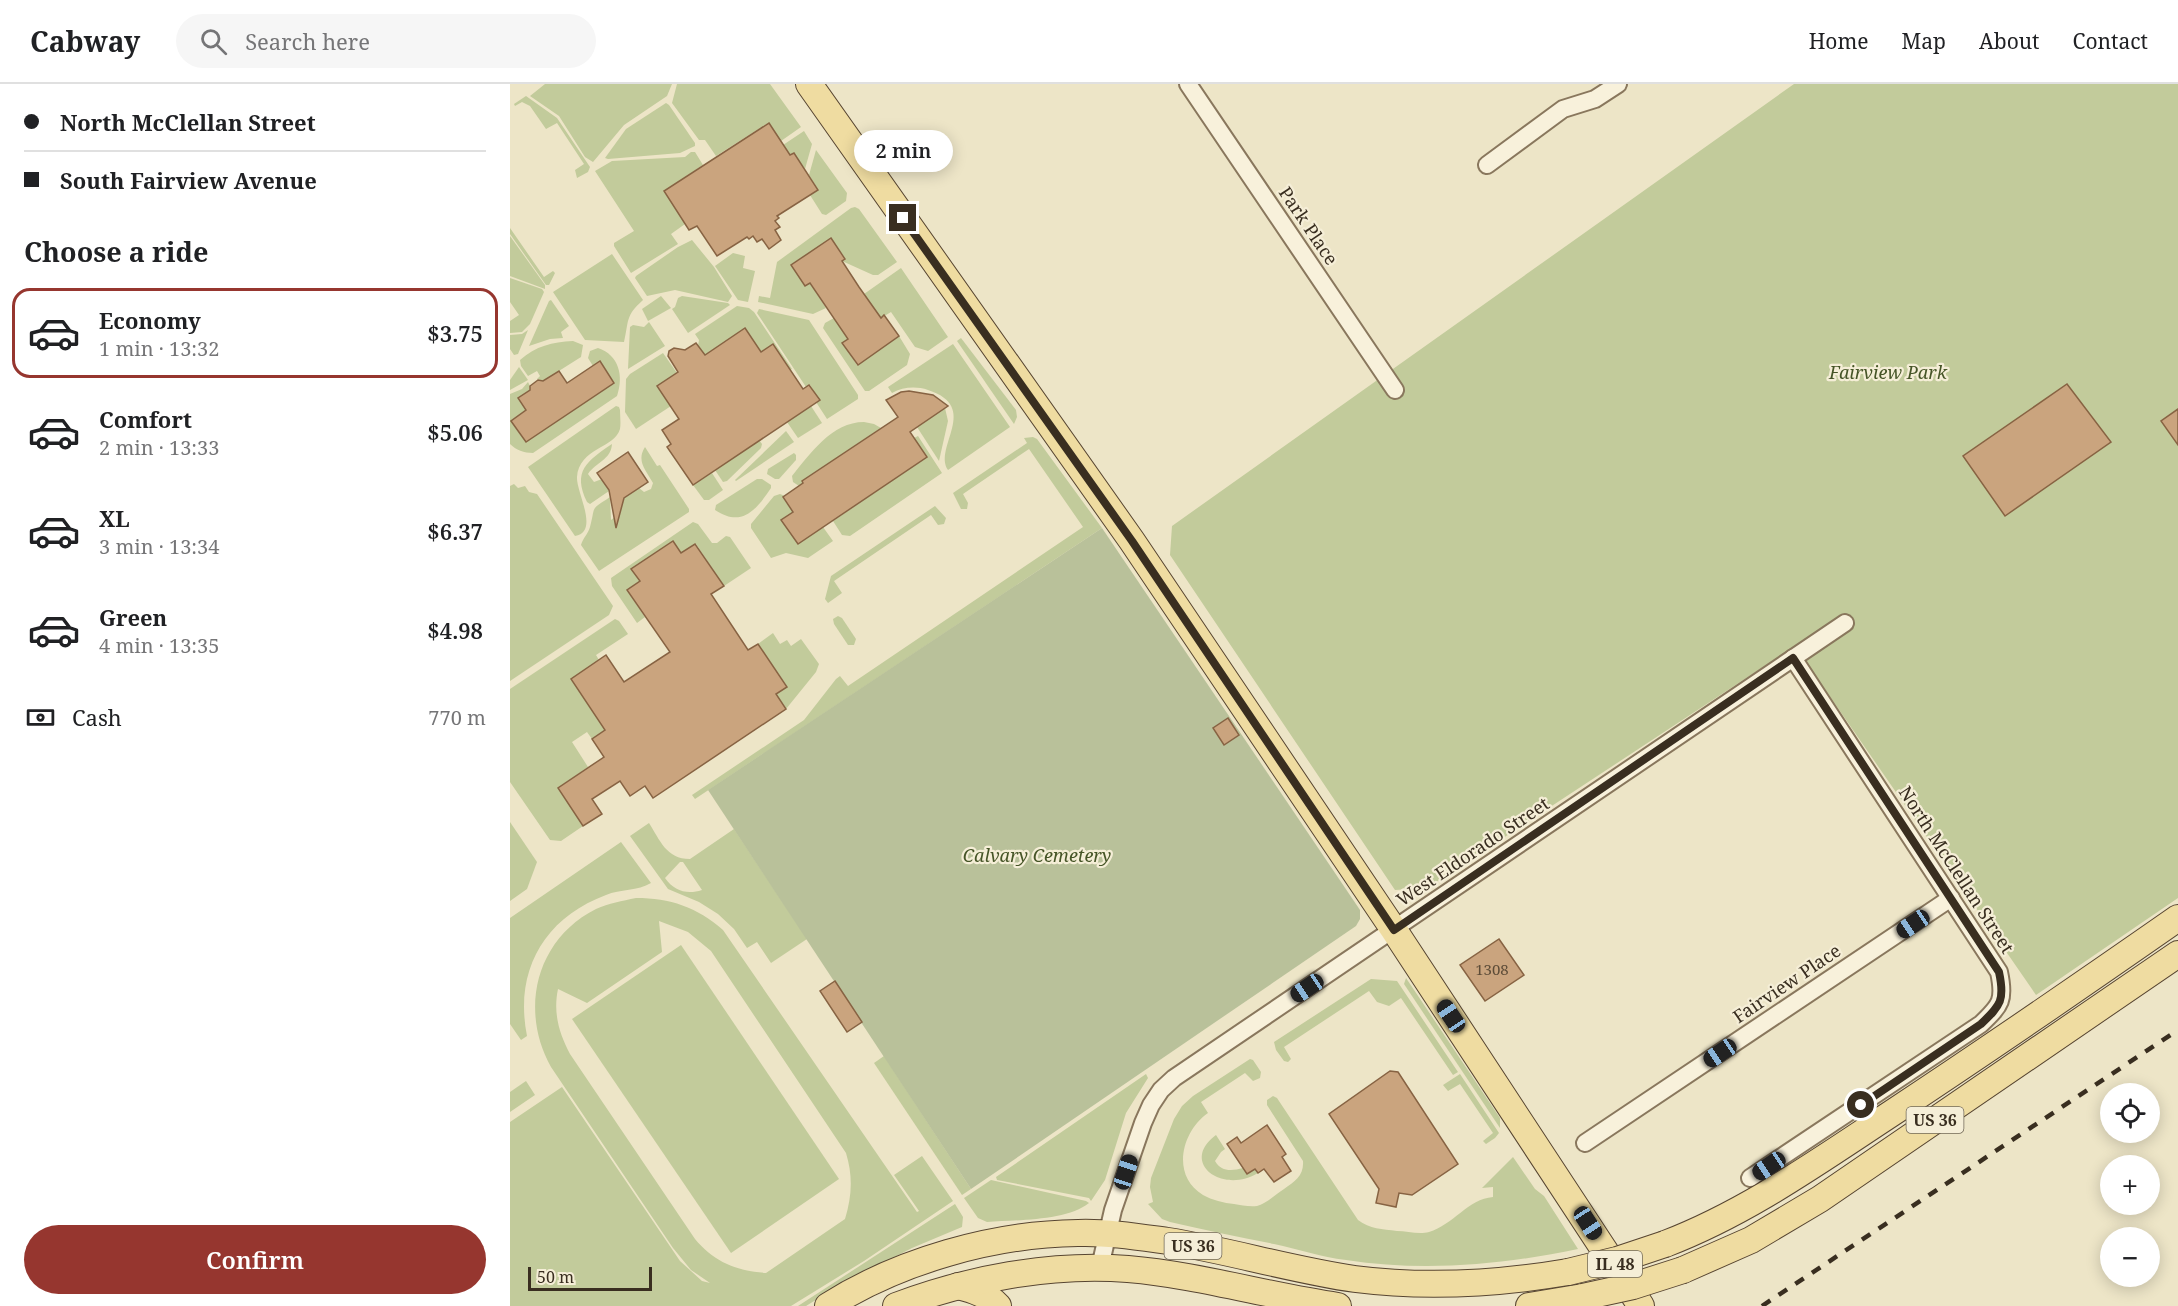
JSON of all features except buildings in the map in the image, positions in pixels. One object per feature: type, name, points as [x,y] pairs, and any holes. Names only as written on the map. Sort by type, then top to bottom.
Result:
[{"type":"main road","name":"IL 48","points":[[809,84],[1132,541],[1394,930],[1641,1306]]},
{"type":"main road","name":"US 36","points":[[828,1306],[905,1267],[989,1244],[1051,1234],[1107,1234],[1169,1241],[1355,1278],[1394,1282],[1473,1284],[1517,1280],[1568,1272],[1617,1260],[1665,1245],[1730,1216],[1776,1190],[2031,1021],[2178,918]]},
{"type":"main road","name":"US 36","points":[[1529,1306],[1633,1286],[1683,1270],[1751,1240],[1820,1199],[2178,954]]},
{"type":"main road","name":"US 36","points":[[896,1306],[958,1286],[1007,1276],[1054,1270],[1100,1268],[1130,1269],[1338,1306]]},
{"type":"main road","points":[[958,1286],[979,1292],[998,1306]]},
{"type":"street","name":"Park Place","points":[[1188,84],[1395,390]]},
{"type":"street","points":[[1487,165],[1563,110],[1595,99],[1618,84]]},
{"type":"street","name":"West Eldorado Street","points":[[1100,1268],[1107,1234],[1136,1141],[1151,1105],[1161,1090],[1174,1078],[1845,623]]},
{"type":"street","name":"North McClellan Street","points":[[1750,1178],[1981,1024],[1997,1009],[2003,991],[1999,972],[1793,658]]},
{"type":"street","name":"Fairview Place","points":[[1585,1143],[1951,898]]},
{"type":"green space","points":[[545,84],[672,84],[667,96],[624,125],[593,162],[585,157],[559,116],[530,96]]},
{"type":"green space","points":[[677,84],[770,84],[801,127],[781,141],[768,123],[716,156],[705,140],[699,140],[672,103]]},
{"type":"green space","name":"Fairview Park","points":[[1794,84],[2178,84],[2178,898],[2036,995],[1795,646],[1427,888],[1395,890],[1170,555],[1172,526]]},
{"type":"green space","points":[[526,96],[557,118],[590,167],[588,172],[577,178],[575,170],[584,164],[557,123],[546,129],[530,106],[522,102],[515,106],[514,104]]},
{"type":"green space","points":[[666,103],[695,146],[680,153],[605,158],[626,129]]},
{"type":"green space","points":[[804,131],[812,144],[805,169],[794,153],[790,155],[783,145]]},
{"type":"green space","points":[[816,150],[847,193],[846,201],[826,215],[822,214],[810,195],[818,189],[809,175]]},
{"type":"green space","points":[[695,152],[703,165],[664,191],[685,224],[671,234],[678,244],[631,273],[614,243],[634,231],[595,171],[612,161],[685,157]]},
{"type":"green space","points":[[855,207],[859,209],[897,262],[878,275],[873,275],[842,261],[845,258],[831,238],[791,265],[805,286],[810,283],[826,308],[813,314],[758,302],[759,296],[770,298],[777,262]]},
{"type":"green space","points":[[510,228],[544,277],[553,271],[555,273],[549,285],[546,285],[510,234]]},
{"type":"green space","points":[[510,236],[545,285],[545,289],[510,276]]},
{"type":"green space","points":[[692,240],[714,267],[732,296],[728,302],[675,290],[647,296],[635,278],[636,276]]},
{"type":"green space","points":[[733,253],[745,256],[743,268],[755,271],[748,302],[738,300],[715,266]]},
{"type":"green space","points":[[612,254],[643,300],[630,315],[624,342],[585,340],[553,292]]},
{"type":"green space","points":[[901,268],[948,337],[928,351],[915,347],[891,312],[881,318],[864,294]]},
{"type":"green space","points":[[510,278],[542,289],[544,292],[530,324],[522,332],[510,333],[510,321],[519,315],[510,302]]},
{"type":"green space","points":[[661,296],[671,308],[648,321],[642,309]]},
{"type":"green space","points":[[682,296],[730,305],[688,333],[672,309],[678,298]]},
{"type":"green space","points":[[551,300],[569,326],[561,332],[563,338],[550,339],[529,346],[549,301]]},
{"type":"green space","points":[[737,306],[749,308],[754,312],[792,369],[790,370],[761,352],[745,328],[705,355],[698,346],[699,340],[695,334]]},
{"type":"green space","points":[[759,309],[809,320],[858,395],[858,399],[827,419],[816,402],[819,400],[810,385],[806,387],[757,313]]},
{"type":"green space","points":[[834,318],[848,339],[843,343],[857,365],[899,336],[910,354],[907,365],[869,391],[865,391],[823,328],[825,323]]},
{"type":"green space","points":[[649,322],[665,346],[628,369],[630,327],[633,325],[644,327]]},
{"type":"green space","points":[[528,330],[518,354],[514,355],[510,349],[510,335],[522,334]]},
{"type":"green space","points":[[961,338],[1016,410],[1017,417],[1014,424],[957,341]]},
{"type":"green space","points":[[573,341],[583,345],[581,357],[543,381],[537,379],[540,376],[537,371],[528,376],[521,366],[520,360],[538,348],[558,342]]},
{"type":"green space","points":[[953,344],[1010,427],[948,470],[945,461],[946,450],[954,417],[951,406],[943,397],[928,390],[910,388],[892,393],[888,387]]},
{"type":"green space","points":[[598,348],[611,356],[618,367],[620,381],[617,396],[533,453],[520,451],[512,446],[510,444],[510,394],[522,389],[528,382],[530,386],[526,410],[526,442],[614,383],[601,362],[593,366],[588,358],[590,351]]},
{"type":"green space","points":[[663,353],[677,373],[671,406],[636,429],[625,412],[626,379]]},
{"type":"green space","points":[[519,367],[528,380],[510,390],[510,380]]},
{"type":"green space","points":[[616,406],[620,410],[620,429],[617,435],[590,454],[579,467],[577,477],[585,511],[586,527],[582,533],[575,536],[528,467]]},
{"type":"green space","points":[[811,406],[822,423],[798,438],[787,422]]},
{"type":"green space","points":[[945,408],[948,421],[939,461],[917,427]]},
{"type":"green space","points":[[864,422],[881,428],[802,481],[803,483],[799,486],[793,482],[792,476],[806,458],[832,433],[852,423]]},
{"type":"green space","points":[[786,431],[794,442],[735,480]]},
{"type":"green space","points":[[918,436],[942,473],[850,536],[842,535],[833,521],[927,457],[914,438]]},
{"type":"green space","points":[[1024,438],[1037,439],[1102,528],[695,799],[692,795],[804,720],[840,676],[848,686],[1083,527],[1029,449],[963,494],[968,503],[967,509],[961,509],[953,493],[1027,443]]},
{"type":"green space","points":[[759,440],[762,444],[761,448],[727,481],[723,482],[715,470]]},
{"type":"green space","points":[[612,444],[609,454],[588,474],[594,482],[602,479],[609,491],[590,504],[587,502],[581,482],[584,468],[595,456]]},
{"type":"green space","points":[[645,447],[657,466],[660,465],[689,512],[599,571],[581,545],[589,529],[594,509],[610,497],[611,520],[620,513],[624,498],[639,488],[644,492],[651,489],[653,483],[645,470],[641,457]]},
{"type":"green space","points":[[794,453],[796,460],[779,479],[767,474],[768,469]]},
{"type":"green space","points":[[712,473],[723,490],[709,500],[704,500],[693,485]]},
{"type":"green space","points":[[757,479],[762,479],[771,485],[771,488],[748,514],[733,517],[715,510],[716,505]]},
{"type":"green space","points":[[514,484],[518,488],[525,486],[529,492],[537,494],[613,606],[609,615],[510,681],[510,486]]},
{"type":"green space","points":[[780,494],[785,496],[783,498],[793,512],[782,520],[798,544],[823,527],[833,541],[808,558],[786,553],[771,558],[751,528],[751,524],[774,496]]},
{"type":"green space","points":[[935,506],[946,518],[944,524],[938,525],[931,515],[834,581],[842,593],[828,603],[825,599],[831,576]]},
{"type":"green space","points":[[693,522],[698,524],[712,543],[717,543],[726,536],[730,537],[751,568],[724,586],[696,544],[681,553],[673,541],[632,569],[640,581],[627,590],[645,617],[637,623],[612,586],[611,578]]},
{"type":"green space","name":"Calvary Cemetery","points":[[1102,528],[1360,910],[1360,919],[1356,926],[971,1189],[708,790]]},
{"type":"green space","points":[[838,616],[842,618],[856,639],[854,645],[848,645],[834,624],[833,619]]},
{"type":"green space","points":[[615,619],[628,634],[596,655],[599,660],[571,679],[605,730],[592,739],[587,732],[572,742],[588,767],[558,788],[583,826],[561,841],[550,840],[510,782],[510,689]]},
{"type":"green space","points":[[773,633],[780,644],[787,640],[791,646],[801,639],[819,664],[816,672],[786,709],[776,694],[787,686],[758,644]]},
{"type":"green space","points":[[510,822],[537,862],[527,889],[510,901]]},
{"type":"green space","points":[[649,823],[669,852],[675,856],[690,859],[734,829],[807,939],[771,963],[757,942],[747,948],[734,929],[718,914],[699,902],[668,889],[630,836]],"holes":[[[680,862],[683,862],[702,890],[681,891],[665,878]]]},
{"type":"green space","points":[[621,842],[651,883],[611,893],[584,905],[550,933],[538,950],[530,969],[525,990],[524,1012],[527,1036],[521,1040],[510,1024],[510,918]]},
{"type":"green space","points":[[636,898],[648,898],[682,905],[703,915],[723,930],[917,1212],[919,1211],[894,1175],[922,1156],[953,1201],[864,1261],[791,1306],[510,1306],[510,1122],[562,1087],[680,1261],[702,1281],[710,1283],[691,1270],[673,1248],[551,1067],[541,1045],[536,1022],[535,1000],[539,978],[547,957],[559,938],[576,922],[596,909]],"holes":[[[659,921],[688,932],[711,951],[846,1153],[848,1161],[851,1186],[845,1219],[766,1273],[727,1264],[710,1254],[695,1239],[570,1054],[558,1023],[556,1006],[558,989],[587,1003],[662,952]]]},
{"type":"green space","points":[[681,945],[839,1179],[731,1253],[572,1019]]},
{"type":"green space","points":[[1406,978],[1500,1118],[1500,1128],[1404,984]]},
{"type":"green space","points":[[1371,979],[1397,981],[1458,1072],[1453,1075],[1401,998],[1389,1006],[1377,1002],[1369,991],[1284,1047],[1291,1059],[1288,1062],[1284,1061],[1276,1050],[1274,1042]]},
{"type":"green space","points":[[884,1056],[971,1189],[962,1195],[874,1063]]},
{"type":"green space","points":[[1250,1059],[1261,1072],[1260,1078],[1253,1081],[1245,1073],[1201,1102],[1208,1113],[1191,1131],[1186,1142],[1183,1166],[1186,1177],[1203,1195],[1226,1203],[1257,1206],[1295,1181],[1300,1174],[1303,1161],[1267,1105],[1267,1100],[1273,1096],[1277,1098],[1358,1220],[1363,1223],[1376,1228],[1417,1233],[1438,1229],[1476,1202],[1493,1197],[1493,1187],[1482,1188],[1513,1157],[1535,1189],[1544,1196],[1578,1249],[1491,1263],[1433,1266],[1375,1264],[1328,1257],[1162,1219],[1148,1204],[1153,1202],[1151,1178],[1174,1119],[1182,1106],[1193,1096]]},
{"type":"green space","points":[[1146,1074],[1148,1078],[1126,1113],[1105,1180],[1091,1201],[1089,1198],[997,1180],[996,1177]]},
{"type":"green space","points":[[1460,1074],[1499,1133],[1486,1144],[1483,1141],[1493,1133],[1460,1084],[1448,1091],[1443,1085]]},
{"type":"green space","points":[[526,1081],[535,1095],[510,1112],[510,1092]]},
{"type":"green space","points":[[1216,1135],[1225,1149],[1215,1161],[1217,1165],[1227,1170],[1243,1168],[1247,1174],[1255,1169],[1258,1173],[1244,1179],[1231,1180],[1219,1178],[1210,1172],[1204,1165],[1202,1155],[1206,1145]]},
{"type":"green space","points":[[991,1180],[1089,1203],[1079,1209],[1054,1216],[987,1222],[978,1218],[964,1198]]},
{"type":"green space","points":[[955,1204],[963,1217],[962,1227],[912,1248],[840,1285],[806,1306],[798,1306]]},
{"type":"railway","points":[[1762,1306],[2178,1030]]},
{"type":"route","points":[[903,218],[1132,541],[1394,930],[1793,658],[1999,972],[2003,991],[1997,1009],[1981,1024],[1861,1105]]}]
